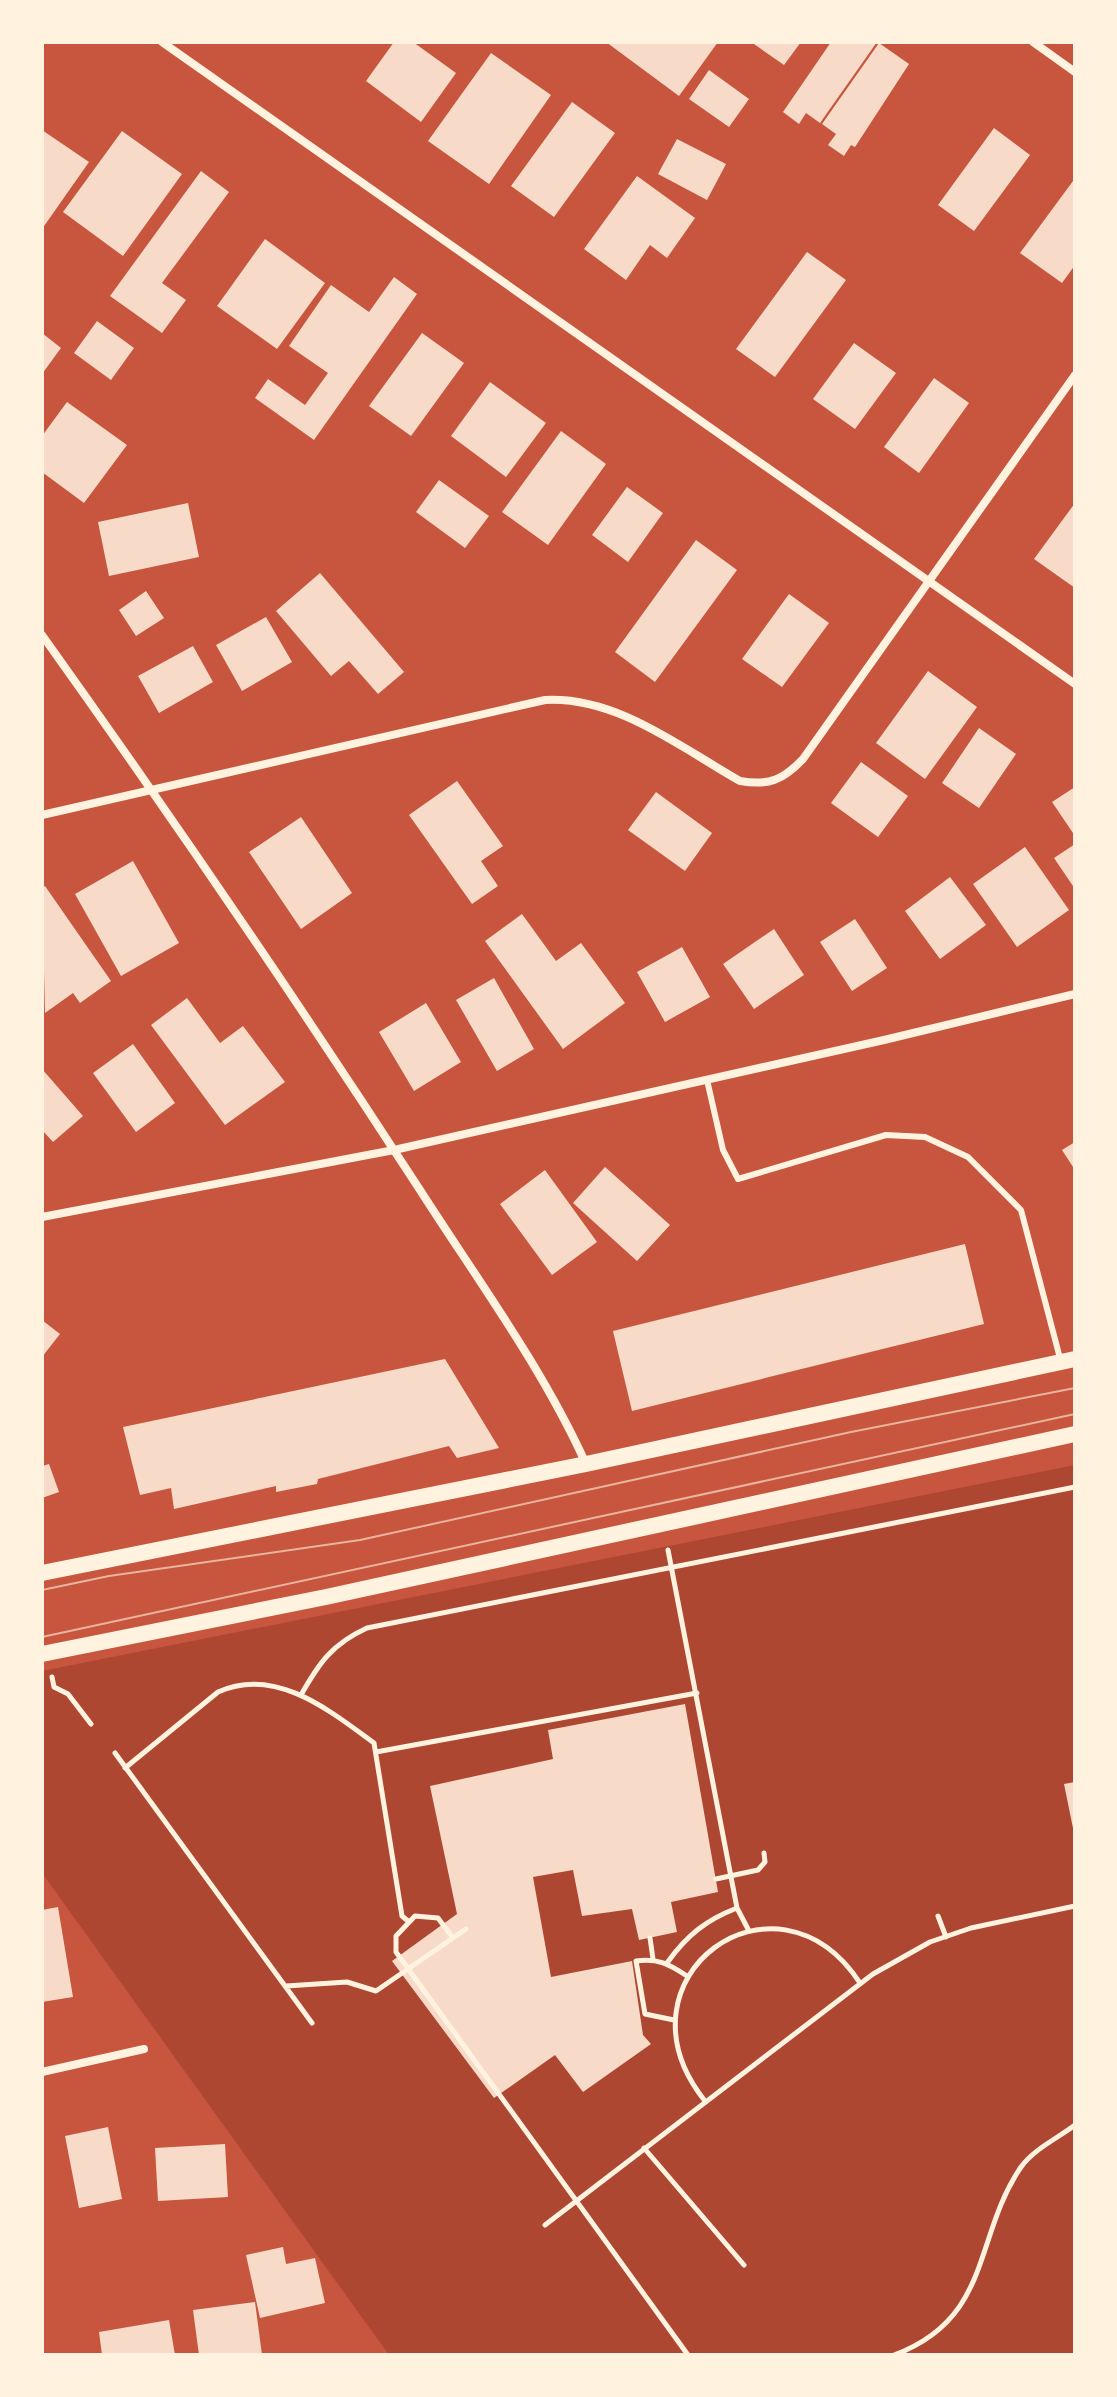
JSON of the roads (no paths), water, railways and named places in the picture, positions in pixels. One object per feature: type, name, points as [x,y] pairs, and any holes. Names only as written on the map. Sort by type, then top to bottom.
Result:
[{"type":"main road","points":[[42,1573],[586,1464],[1068,1360]]},
{"type":"main road","points":[[46,1661],[1075,1434]]},
{"type":"street","points":[[162,42],[1075,684]]},
{"type":"street","points":[[1033,42],[1075,72]]},
{"type":"street","points":[[42,815],[545,700],[570,699],[608,707],[740,781],[763,785],[785,778],[817,740],[932,581],[1075,375]]},
{"type":"street","points":[[42,635],[151,788],[394,1150],[556,1401],[586,1464]]},
{"type":"street","points":[[42,1217],[394,1150],[1075,994]]},
{"type":"street","points":[[42,2072],[144,2049]]},
{"type":"lane","points":[[707,1080],[723,1150],[738,1179],[886,1135],[925,1137],[968,1157],[1021,1210],[1068,1360]]},
{"type":"tram line","points":[[42,1590],[109,1576],[360,1540],[851,1432],[1075,1388]]},
{"type":"tram line","points":[[42,1637],[1075,1414]]}]
